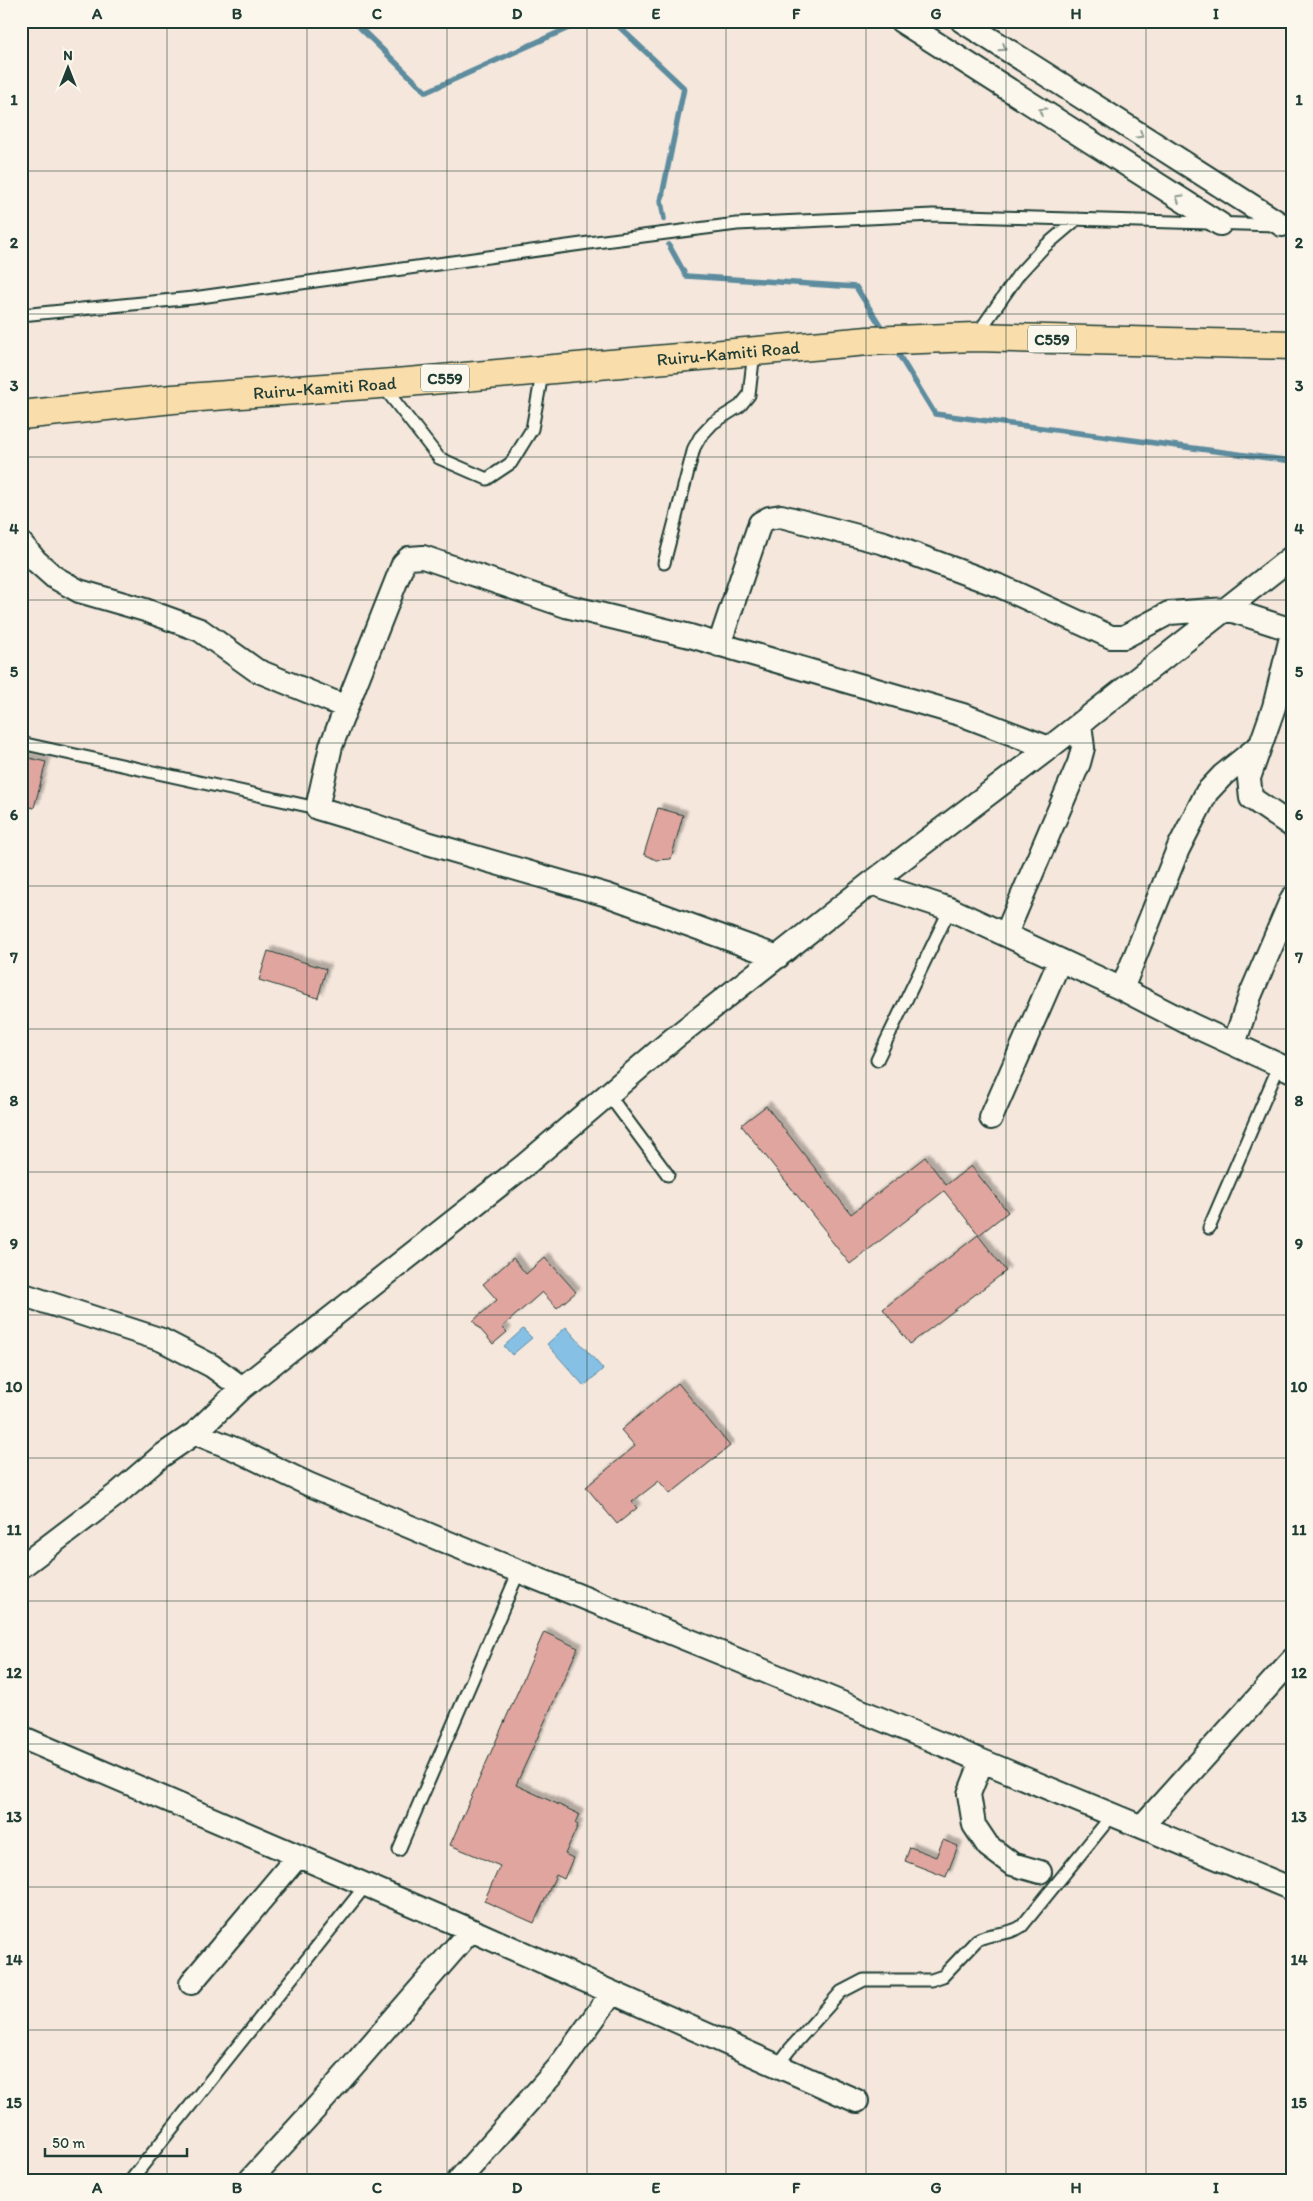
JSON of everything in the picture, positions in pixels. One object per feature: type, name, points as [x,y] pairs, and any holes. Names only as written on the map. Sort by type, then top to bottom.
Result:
[{"type":"main road","name":"Ruiru-Kamiti Road","points":[[21,414],[868,341],[975,337]]},
{"type":"main road","name":"C559","points":[[975,337],[1292,345]]},
{"type":"main road","name":"C559","points":[[1172,343],[1292,357]]},
{"type":"street","points":[[901,21],[1220,224]]},
{"type":"street","points":[[962,21],[1287,226]]},
{"type":"street","points":[[719,645],[760,523],[769,518],[781,516],[884,543],[1002,587],[1111,637],[1124,637],[1169,613],[1227,609],[1292,632],[1274,706],[1259,746],[1250,778],[1251,798],[1292,826]]},
{"type":"street","points":[[21,543],[54,578],[79,591],[145,610],[200,630],[256,670],[346,706]]},
{"type":"street","points":[[778,957],[607,895],[420,841],[317,808],[331,746],[397,576],[403,564],[409,558],[423,557],[566,606],[719,645],[963,715],[1049,748]]},
{"type":"street","points":[[21,1567],[117,1494],[160,1457],[195,1433],[242,1388],[525,1165],[673,1039],[1292,557]]},
{"type":"street","points":[[1006,934],[1079,763],[1083,748],[1080,723]]},
{"type":"street","points":[[1122,989],[1178,850],[1207,792],[1223,775],[1259,746]]},
{"type":"street","points":[[872,883],[950,909],[1006,934],[1285,1068]]},
{"type":"street","points":[[1234,1044],[1250,996],[1292,898]]},
{"type":"street","points":[[991,1118],[1060,960]]},
{"type":"street","points":[[21,1294],[162,1340],[212,1366],[242,1388]]},
{"type":"street","points":[[195,1433],[308,1484],[1292,1889]]},
{"type":"street","points":[[1142,1826],[1292,1660]]},
{"type":"street","points":[[21,1737],[471,1930],[856,2101]]},
{"type":"street","points":[[982,1761],[969,1794],[974,1824],[988,1846],[1012,1864],[1040,1872]]},
{"type":"street","points":[[192,1983],[298,1856]]},
{"type":"street","points":[[250,2180],[325,2098],[471,1930]]},
{"type":"street","points":[[459,2180],[558,2068],[612,1993]]},
{"type":"lane","points":[[21,315],[193,298],[737,224],[933,215],[1287,226]]},
{"type":"lane","points":[[975,337],[1019,274],[1043,248],[1077,219]]},
{"type":"lane","points":[[664,563],[694,448],[700,437],[713,423],[740,406],[749,395],[754,352]]},
{"type":"lane","points":[[381,384],[439,458],[487,479],[511,463],[532,429],[543,369]]},
{"type":"lane","points":[[21,743],[317,808]]},
{"type":"lane","points":[[877,1060],[950,909]]},
{"type":"lane","points":[[1209,1228],[1285,1068]]},
{"type":"lane","points":[[608,1094],[668,1174]]},
{"type":"lane","points":[[399,1850],[519,1571]]},
{"type":"lane","points":[[777,2066],[841,1992],[851,1986],[864,1980],[930,1980],[943,1976],[977,1940],[984,1936],[1014,1932],[1022,1926],[1112,1814]]},
{"type":"lane","points":[[131,2180],[366,1885]]},
{"type":"water","points":[[566,1327],[603,1369],[584,1386],[547,1344]]},
{"type":"water","points":[[523,1329],[532,1338],[512,1355],[504,1346]]},
{"type":"building","points":[[21,756],[46,762],[34,808],[21,805]]},
{"type":"building","points":[[658,808],[683,815],[671,859],[656,860],[644,854]]},
{"type":"building","points":[[268,951],[326,969],[318,998],[259,980]]},
{"type":"building","points":[[766,1106],[851,1214],[925,1157],[946,1185],[971,1166],[1008,1212],[979,1235],[944,1191],[850,1264],[741,1125]]},
{"type":"building","points":[[978,1235],[1006,1271],[910,1344],[883,1309]]},
{"type":"building","points":[[545,1257],[576,1292],[557,1308],[542,1292],[502,1327],[507,1332],[493,1344],[473,1321],[497,1300],[483,1284],[513,1258],[526,1274]]},
{"type":"building","points":[[678,1383],[730,1446],[670,1494],[659,1481],[632,1502],[637,1508],[617,1524],[586,1487],[635,1446],[621,1430]]},
{"type":"building","points":[[544,1632],[578,1648],[516,1785],[579,1814],[575,1823],[578,1825],[565,1854],[573,1858],[564,1879],[556,1875],[534,1923],[484,1901],[500,1866],[450,1845]]},
{"type":"building","points":[[943,1840],[958,1846],[946,1877],[905,1861],[910,1847],[936,1857]]},
{"type":"waterway","points":[[353,21],[426,92],[584,21]]},
{"type":"waterway","points":[[613,21],[684,88],[661,201],[664,219]]},
{"type":"waterway","points":[[669,245],[686,276],[856,287],[885,333]]},
{"type":"waterway","points":[[894,347],[935,414],[1292,461]]}]
